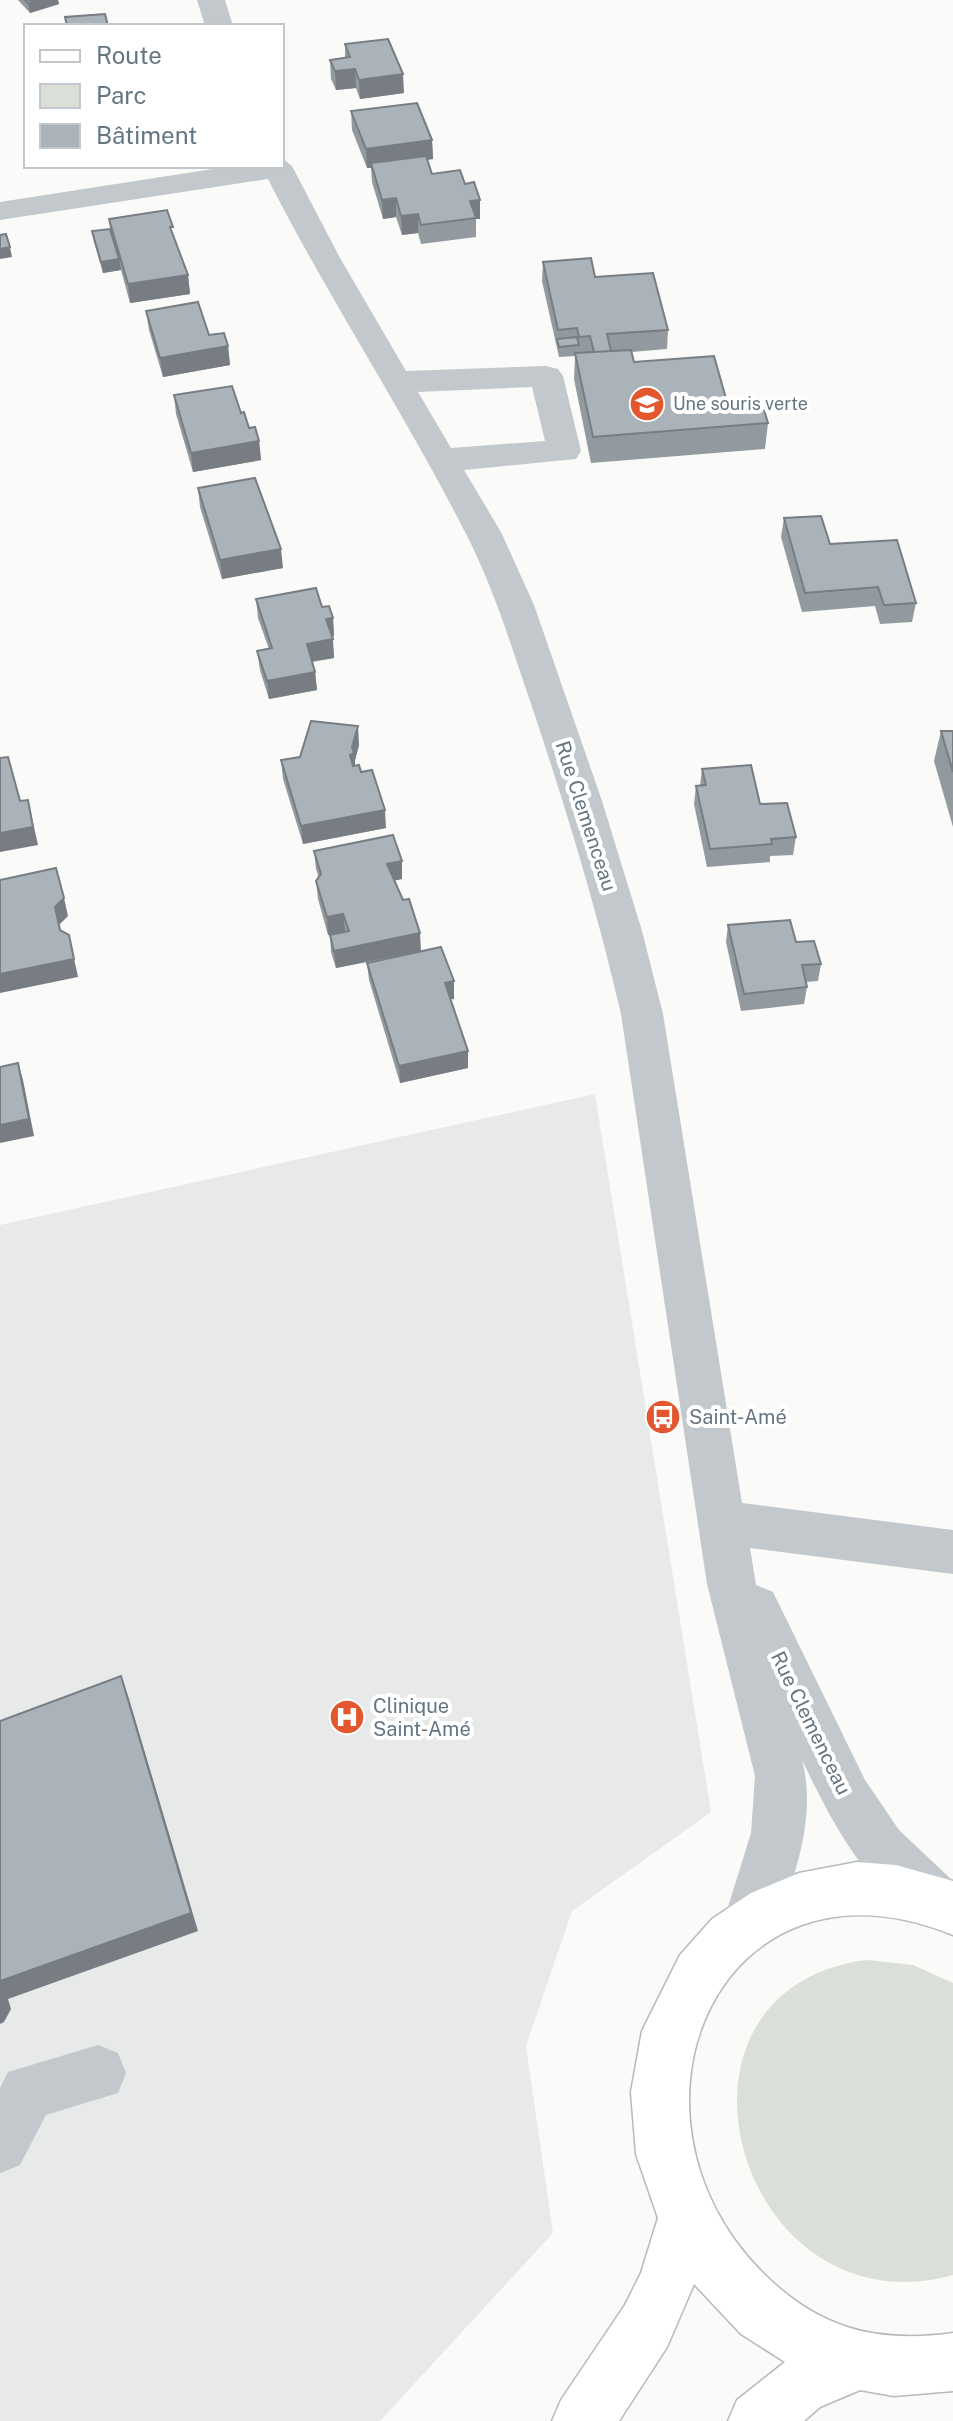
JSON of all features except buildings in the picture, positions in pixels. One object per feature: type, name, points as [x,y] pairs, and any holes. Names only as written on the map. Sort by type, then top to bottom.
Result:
[{"type":"main road","points":[[943,1904],[868,1888],[837,1890],[791,1901],[750,1923],[713,1955],[694,1980],[679,2009],[664,2056],[660,2089],[662,2140],[673,2188],[686,2219],[725,2278],[763,2315],[809,2344],[858,2361],[906,2367],[953,2362]]},
{"type":"main road","points":[[582,2421],[624,2367],[657,2310],[670,2279],[686,2219]]},
{"type":"main road","points":[[758,2421],[799,2386],[858,2361]]},
{"type":"street","points":[[211,0],[218,24]]},
{"type":"street","points":[[0,211],[271,168]]},
{"type":"street","name":"Rue Clemenceau","points":[[278,168],[318,247],[483,532],[516,605],[583,801],[622,931],[650,1057],[731,1584],[751,1672],[778,1754],[782,1788],[773,1856],[750,1923]]},
{"type":"street","points":[[397,382],[546,376],[564,451],[443,460]]},
{"type":"street","points":[[723,1524],[789,1529],[953,1552]]},
{"type":"street","name":"Rue Clemenceau","points":[[723,1524],[773,1646],[847,1798],[881,1848],[943,1904]]},
{"type":"street","points":[[0,2145],[28,2092],[98,2073]]},
{"type":"shaded area","name":"Clinique Saint-Amé","points":[[595,1094],[711,1812],[572,1911],[526,2046],[553,2233],[380,2421],[0,2421],[0,1225]]},
{"type":"green space","points":[[867,1960],[913,1965],[953,1983],[953,2275],[878,2280],[817,2255],[771,2209],[744,2151],[738,2088],[754,2030],[797,1984]]},
{"type":"place","name":"Une souris verte","points":[[647,404]]},
{"type":"place","name":"Saint-Amé","points":[[663,1417]]},
{"type":"place","name":"Clinique Saint-Amé","points":[[347,1717]]}]
